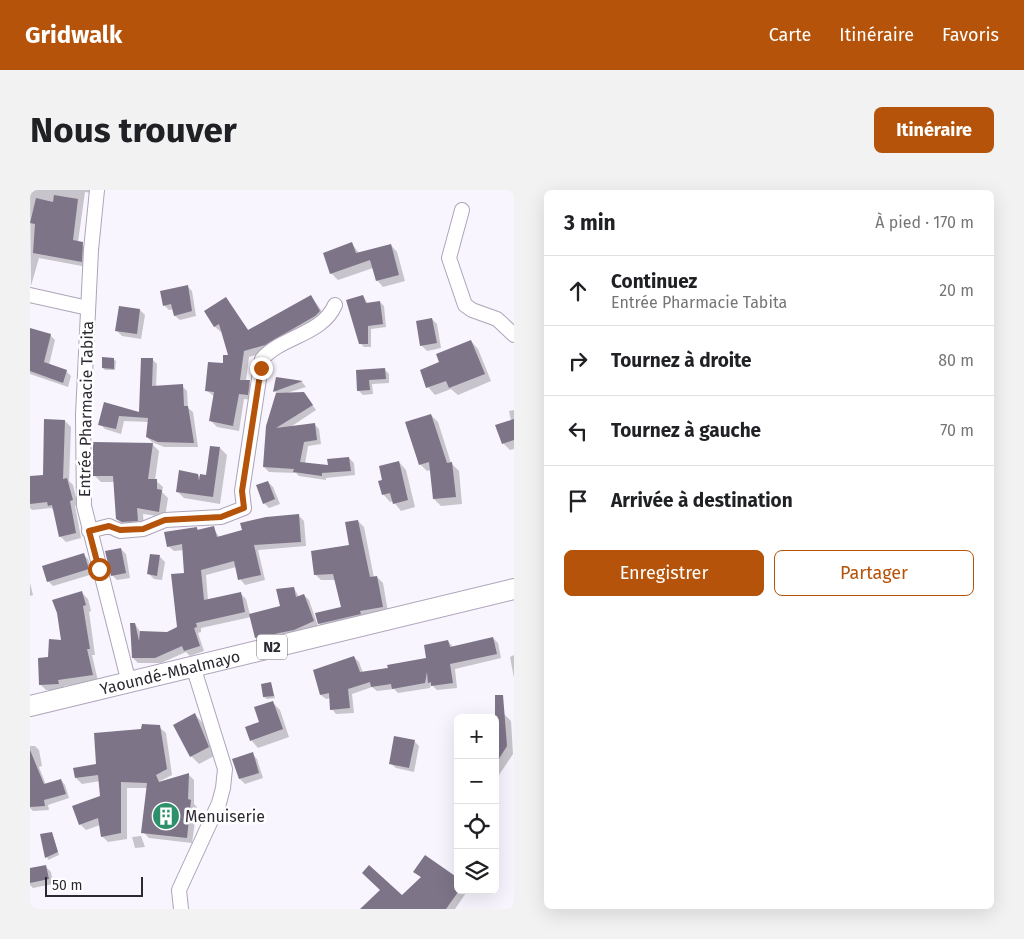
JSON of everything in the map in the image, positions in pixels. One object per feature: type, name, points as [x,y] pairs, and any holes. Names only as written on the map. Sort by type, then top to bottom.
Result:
[{"type":"highway","name":"Yaoundé-Mbalmayo","points":[[30,706],[514,589]]},
{"type":"street","name":"Entrée Pharmacie Tabita","points":[[98,190],[88,308],[83,415],[84,506],[129,682]]},
{"type":"street","points":[[462,210],[449,258],[465,305],[472,310],[496,319],[514,335]]},
{"type":"street","points":[[30,295],[88,308]]},
{"type":"street","points":[[89,531],[109,526],[120,530],[143,529],[165,520],[221,517],[244,508],[242,491],[262,359],[268,351],[323,322],[330,315],[335,305]]},
{"type":"street","points":[[181,909],[179,890],[219,804],[223,788],[224,769],[193,666]]},
{"type":"building","points":[[54,195],[78,199],[73,240],[83,242],[82,262],[33,253],[35,224],[30,223],[36,198],[53,202]]},
{"type":"building","points":[[352,242],[356,253],[391,244],[399,275],[376,281],[370,260],[330,274],[323,253]]},
{"type":"building","points":[[188,285],[192,311],[174,316],[171,304],[163,306],[160,291]]},
{"type":"building","points":[[311,295],[320,311],[315,316],[265,345],[244,351],[240,380],[250,380],[248,395],[239,394],[233,426],[209,421],[214,392],[205,391],[208,362],[223,363],[223,355],[228,355],[219,324],[214,327],[204,311],[226,297],[248,330]]},
{"type":"building","points":[[363,295],[366,303],[380,301],[383,324],[368,326],[368,344],[359,344],[346,300]]},
{"type":"building","points":[[119,306],[140,309],[137,334],[115,331]]},
{"type":"building","points":[[432,318],[437,343],[420,346],[416,321]]},
{"type":"building","points":[[30,328],[51,334],[44,362],[67,370],[63,383],[30,371]]},
{"type":"building","points":[[471,340],[485,374],[449,388],[446,381],[426,388],[420,370],[439,362],[436,354]]},
{"type":"building","points":[[102,357],[114,358],[114,369],[102,368]]},
{"type":"building","points":[[141,358],[153,358],[152,386],[183,384],[184,406],[188,406],[194,443],[158,442],[146,437],[148,418],[119,416],[116,429],[98,425],[104,402],[139,412]]},
{"type":"building","points":[[385,368],[386,379],[369,380],[370,390],[357,391],[356,370]]},
{"type":"building","points":[[276,377],[303,381],[273,392]]},
{"type":"building","points":[[304,392],[313,405],[276,428],[315,423],[317,440],[304,442],[300,462],[328,465],[327,459],[349,457],[351,471],[322,473],[322,476],[293,472],[294,469],[263,467],[266,426],[276,393]]},
{"type":"building","points":[[431,414],[447,463],[452,462],[456,497],[433,499],[429,462],[419,465],[405,422]]},
{"type":"building","points":[[44,419],[65,420],[63,479],[67,478],[73,500],[70,501],[76,533],[59,537],[52,505],[48,506],[47,502],[30,504],[30,476],[43,475]]},
{"type":"building","points":[[514,419],[514,440],[502,444],[495,425]]},
{"type":"building","points":[[93,442],[153,443],[148,479],[157,479],[157,489],[162,490],[159,512],[137,508],[138,521],[122,522],[116,519],[113,476],[93,476]]},
{"type":"building","points":[[210,446],[220,447],[213,497],[176,492],[179,470],[198,474],[199,481],[200,474],[206,475]]},
{"type":"building","points":[[399,461],[408,500],[393,504],[390,493],[382,495],[378,481],[382,480],[379,466]]},
{"type":"building","points":[[268,481],[275,499],[263,504],[256,485]]},
{"type":"building","points":[[299,514],[301,542],[254,545],[261,575],[238,580],[234,561],[201,570],[204,600],[241,592],[245,612],[196,623],[197,627],[194,628],[200,646],[184,651],[182,646],[155,658],[132,658],[130,623],[135,623],[139,641],[140,631],[167,632],[177,627],[171,574],[184,573],[182,544],[167,547],[164,532],[197,527],[197,530],[214,526],[217,537],[242,530],[240,523],[266,517]]},
{"type":"building","points":[[358,520],[370,577],[377,576],[383,607],[360,611],[361,614],[318,624],[315,613],[341,607],[333,574],[314,575],[311,551],[349,545],[345,522]]},
{"type":"building","points":[[121,548],[126,573],[111,576],[105,551]]},
{"type":"building","points":[[84,553],[89,569],[47,582],[42,566]]},
{"type":"building","points":[[150,554],[160,555],[157,576],[147,574]]},
{"type":"building","points":[[294,587],[296,597],[304,594],[314,621],[294,630],[255,638],[249,614],[280,606],[276,589]]},
{"type":"building","points":[[82,591],[86,605],[83,606],[90,649],[87,649],[93,675],[58,680],[59,684],[39,685],[38,658],[48,657],[49,639],[61,640],[57,613],[52,600]]},
{"type":"building","points":[[493,637],[497,654],[450,664],[453,683],[431,686],[431,682],[428,683],[427,672],[425,683],[392,689],[391,684],[371,687],[370,682],[348,689],[350,708],[330,710],[329,693],[320,695],[313,670],[354,656],[360,672],[388,668],[387,665],[426,658],[424,645],[448,640],[450,647]]},
{"type":"building","points":[[271,682],[274,696],[263,697],[261,684]]},
{"type":"building","points":[[495,695],[503,695],[507,746],[499,759],[499,714],[495,714]]},
{"type":"building","points":[[273,701],[283,729],[250,741],[245,727],[259,722],[254,707]]},
{"type":"building","points":[[195,713],[209,747],[190,757],[173,725]]},
{"type":"building","points":[[142,724],[160,725],[167,769],[156,775],[159,782],[189,773],[188,799],[191,800],[187,838],[141,833],[147,783],[121,782],[121,833],[101,837],[98,818],[79,825],[72,806],[100,796],[98,775],[75,778],[73,768],[96,764],[94,733],[141,729]]},
{"type":"building","points":[[394,736],[415,740],[409,768],[389,764]]},
{"type":"building","points":[[30,750],[44,784],[61,779],[66,794],[44,800],[45,806],[30,807]]},
{"type":"building","points":[[253,752],[259,773],[239,779],[232,759]]},
{"type":"building","points":[[52,832],[58,852],[45,858],[40,834]]},
{"type":"building","points":[[425,855],[454,875],[454,894],[457,894],[446,909],[360,909],[380,890],[362,873],[369,865],[402,895],[421,877],[413,872]]},
{"type":"building","points":[[46,865],[49,879],[30,883],[30,868]]},
{"type":"place","name":"Menuiserie","points":[[166,816]]},
{"type":"route","points":[[99,569],[89,531],[109,526],[120,530],[143,529],[165,520],[221,517],[244,508],[242,491],[257,384],[261,368]]}]
